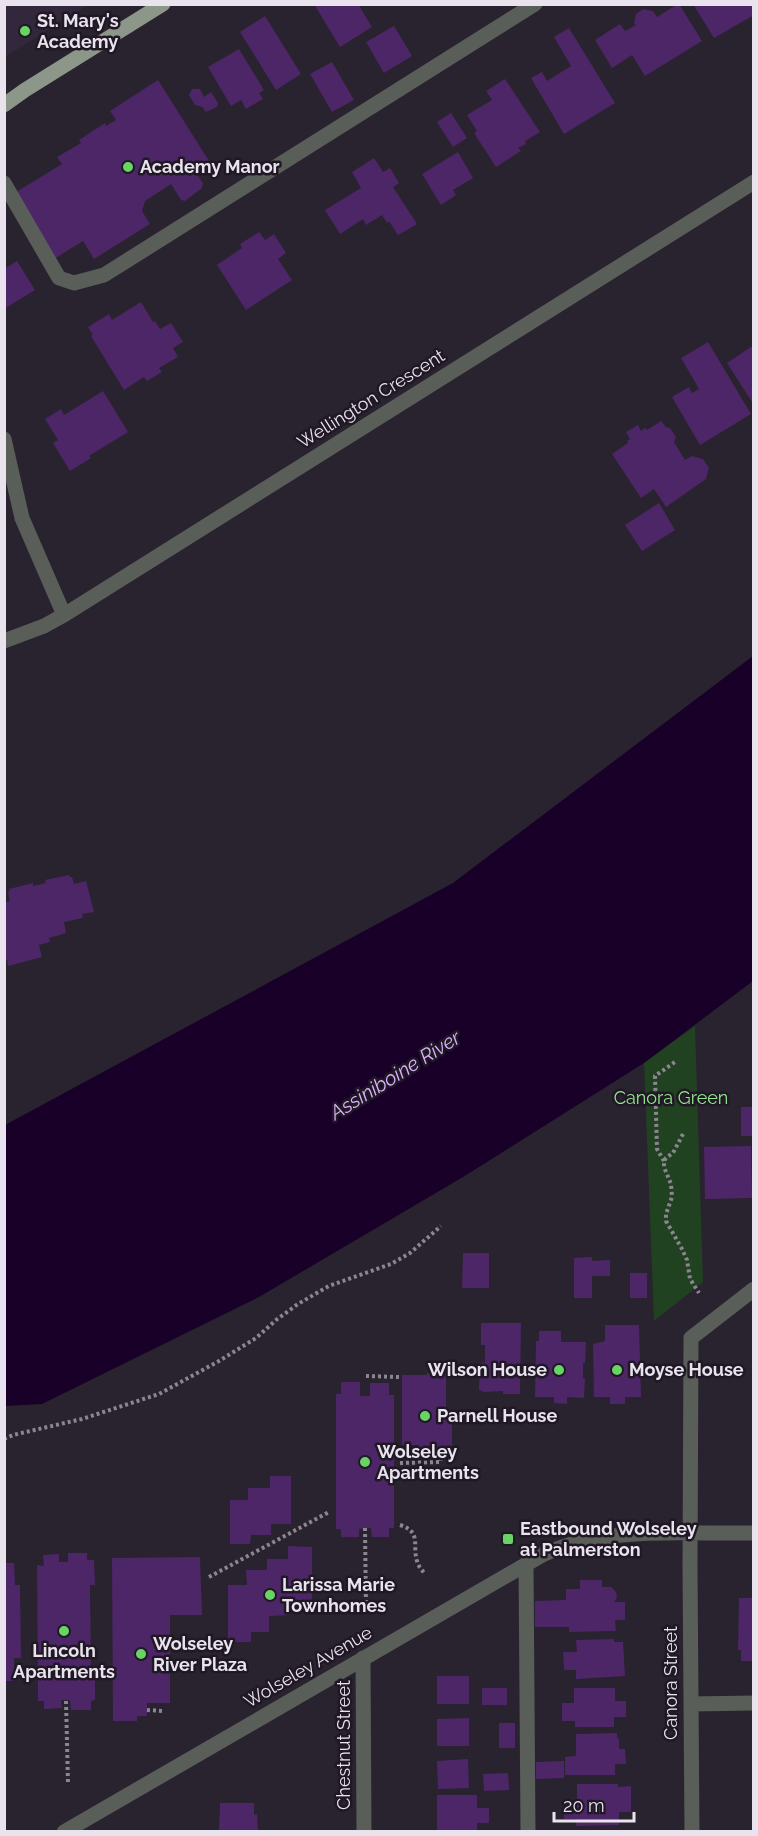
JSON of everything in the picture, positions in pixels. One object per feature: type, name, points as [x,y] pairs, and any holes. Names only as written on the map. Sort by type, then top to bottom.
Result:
[{"type":"main road","points":[[4,105],[163,4]]},
{"type":"street","points":[[4,183],[59,278],[74,283],[104,275],[535,4]]},
{"type":"street","name":"Wellington Crescent","points":[[4,641],[44,626],[64,615],[753,182]]},
{"type":"street","points":[[4,439],[22,518],[64,615]]},
{"type":"street","name":"Canora Street","points":[[692,1832],[691,1338],[753,1289]]},
{"type":"street","name":"Wolseley Avenue","points":[[64,1832],[526,1564],[554,1550],[586,1540],[624,1535],[753,1533]]},
{"type":"street","points":[[526,1564],[528,1832]]},
{"type":"street","name":"Chestnut Street","points":[[363,1658],[364,1832]]},
{"type":"street","points":[[691,1704],[753,1703]]},
{"type":"path","points":[[675,1062],[655,1076],[657,1149],[664,1161],[671,1184],[672,1197],[666,1221],[682,1249],[687,1260],[690,1279],[699,1293]]},
{"type":"path","points":[[664,1161],[673,1153],[683,1134]]},
{"type":"path","points":[[4,1439],[82,1419],[159,1394],[256,1338],[298,1304],[329,1286],[391,1264],[411,1253],[441,1226]]},
{"type":"path","points":[[366,1376],[399,1377]]},
{"type":"path","points":[[400,1463],[441,1462],[441,1458]]},
{"type":"path","points":[[209,1577],[329,1512]]},
{"type":"path","points":[[400,1525],[408,1528],[415,1535],[417,1562],[425,1574]]},
{"type":"path","points":[[365,1528],[366,1608]]},
{"type":"path","points":[[66,1701],[68,1784]]},
{"type":"path","points":[[147,1710],[164,1711]]},
{"type":"shaded area","name":"St. Mary's Academy","points":[[5,4],[88,4],[88,5],[5,57]]},
{"type":"green space","name":"Canora Green","points":[[695,1026],[703,1282],[654,1321],[644,1063]]},
{"type":"water","name":"Assiniboine River","points":[[753,656],[753,981],[644,1063],[463,1177],[259,1297],[42,1404],[5,1406],[5,1125],[453,883]]},
{"type":"building","points":[[314,4],[358,4],[372,27],[340,47]]},
{"type":"building","points":[[678,4],[702,41],[645,76],[632,55],[612,68],[595,40],[620,24],[625,31],[636,25],[634,23],[636,14],[643,9],[653,11],[657,17]]},
{"type":"building","points":[[693,4],[754,4],[754,15],[714,38]]},
{"type":"building","points":[[265,16],[301,74],[276,90],[240,32]]},
{"type":"building","points":[[394,26],[412,56],[384,73],[366,42]]},
{"type":"building","points":[[569,28],[615,103],[564,134],[531,78],[542,72],[547,81],[571,66],[554,37]]},
{"type":"building","points":[[239,49],[264,90],[259,93],[263,99],[246,109],[241,100],[231,106],[208,67]]},
{"type":"building","points":[[332,62],[354,100],[332,112],[310,74]]},
{"type":"building","points":[[505,79],[540,132],[518,148],[521,151],[496,167],[474,133],[477,131],[467,115],[492,100],[486,91]]},
{"type":"building","name":"Academy Manor","points":[[158,80],[209,161],[194,170],[203,183],[202,188],[185,201],[181,200],[171,184],[145,201],[142,211],[150,224],[94,259],[83,241],[54,259],[13,194],[62,164],[57,157],[81,143],[79,140],[105,123],[106,126],[116,120],[110,111]]},
{"type":"building","points":[[192,89],[200,89],[204,97],[211,92],[218,103],[217,107],[206,112],[202,107],[195,105],[189,95]]},
{"type":"building","points":[[451,113],[467,138],[453,147],[437,122]]},
{"type":"building","points":[[458,152],[473,178],[453,190],[456,195],[441,205],[422,174]]},
{"type":"building","points":[[374,158],[383,172],[390,168],[399,183],[393,187],[417,224],[398,235],[382,215],[366,225],[363,219],[340,234],[325,210],[361,188],[352,172]]},
{"type":"building","points":[[259,232],[265,240],[274,234],[286,253],[278,259],[292,280],[246,310],[217,265],[242,248],[240,244]]},
{"type":"building","points":[[17,261],[35,290],[4,309],[4,269]]},
{"type":"building","points":[[141,302],[160,329],[171,323],[183,342],[173,348],[178,357],[159,368],[162,372],[147,381],[144,377],[124,390],[91,336],[93,335],[88,327],[109,314],[112,320]]},
{"type":"building","points":[[708,342],[751,414],[700,445],[672,397],[689,387],[692,393],[699,389],[681,358]]},
{"type":"building","points":[[754,345],[754,405],[727,363]]},
{"type":"building","points":[[103,391],[128,432],[89,456],[91,458],[70,471],[53,443],[58,440],[45,419],[61,409],[64,415]]},
{"type":"building","points":[[661,421],[676,437],[674,442],[685,460],[692,456],[703,459],[709,468],[706,479],[666,507],[654,489],[641,498],[612,454],[628,443],[630,439],[626,432],[638,425],[641,431],[645,428],[647,430]]},
{"type":"building","points":[[659,503],[675,530],[642,551],[625,525]]},
{"type":"building","points":[[69,875],[74,884],[86,881],[94,912],[82,914],[83,918],[64,922],[66,933],[49,938],[50,942],[39,945],[42,957],[8,966],[7,960],[4,961],[4,903],[10,901],[9,889],[33,883],[33,886],[46,883],[45,880]]},
{"type":"building","points":[[741,1107],[754,1107],[754,1136],[741,1136]]},
{"type":"building","points":[[751,1146],[752,1198],[705,1199],[704,1147]]},
{"type":"building","points":[[463,1253],[489,1253],[489,1288],[462,1288]]},
{"type":"building","points":[[592,1257],[592,1261],[610,1260],[610,1276],[592,1276],[592,1298],[574,1298],[574,1258]]},
{"type":"building","points":[[630,1273],[647,1273],[647,1298],[630,1298]]},
{"type":"building","points":[[481,1323],[521,1323],[520,1394],[479,1390],[480,1363],[485,1362],[485,1345],[481,1345]]},
{"type":"building","name":"Moyse House","points":[[605,1325],[639,1325],[641,1397],[625,1397],[625,1404],[610,1404],[610,1397],[594,1397],[593,1344],[605,1341]]},
{"type":"building","name":"Wilson House","points":[[539,1331],[561,1331],[561,1342],[586,1342],[585,1363],[583,1363],[584,1398],[567,1397],[567,1404],[554,1403],[554,1397],[535,1397],[536,1341],[539,1341]]},
{"type":"building","name":"Parnell House","points":[[446,1372],[446,1408],[448,1408],[449,1424],[452,1424],[452,1455],[448,1455],[448,1458],[419,1456],[419,1445],[402,1445],[402,1375]]},
{"type":"building","name":"Wolseley Apartments","points":[[341,1382],[360,1382],[360,1396],[370,1396],[370,1383],[389,1383],[389,1395],[394,1395],[394,1528],[389,1528],[389,1537],[372,1537],[371,1528],[365,1528],[359,1529],[359,1537],[341,1537],[341,1529],[336,1529],[336,1394],[341,1394]]},
{"type":"building","points":[[270,1476],[291,1476],[291,1524],[271,1524],[271,1535],[251,1535],[250,1544],[230,1544],[230,1500],[248,1500],[248,1488],[270,1488]]},
{"type":"building","name":"Larissa Marie Townhomes","points":[[288,1546],[312,1547],[312,1604],[289,1605],[289,1615],[269,1616],[269,1632],[251,1632],[251,1642],[228,1642],[228,1585],[247,1585],[246,1570],[267,1570],[267,1559],[288,1559]]},
{"type":"building","name":"Lincoln Apartments","points":[[68,1553],[87,1553],[87,1560],[94,1560],[95,1585],[90,1585],[91,1676],[95,1676],[95,1700],[91,1701],[91,1710],[71,1710],[70,1700],[61,1700],[62,1708],[44,1709],[44,1701],[38,1701],[37,1565],[44,1566],[43,1555],[59,1554],[59,1562],[68,1562]]},
{"type":"building","name":"Wolseley River Plaza","points":[[200,1557],[202,1615],[170,1615],[170,1703],[147,1703],[147,1716],[137,1716],[137,1721],[113,1721],[112,1558]]},
{"type":"building","points":[[4,1563],[14,1563],[15,1585],[20,1585],[21,1658],[14,1658],[14,1681],[4,1681]]},
{"type":"building","points":[[580,1580],[602,1580],[602,1587],[611,1587],[616,1592],[617,1598],[614,1602],[625,1602],[625,1620],[615,1620],[616,1631],[569,1632],[569,1627],[535,1627],[535,1601],[566,1600],[566,1589],[580,1589]]},
{"type":"building","points":[[739,1598],[754,1598],[754,1661],[741,1661],[741,1650],[738,1650]]},
{"type":"building","points":[[614,1639],[614,1642],[623,1642],[625,1676],[576,1679],[576,1670],[564,1670],[563,1652],[577,1652],[576,1640]]},
{"type":"building","points":[[437,1676],[469,1676],[469,1704],[437,1704]]},
{"type":"building","points":[[482,1688],[507,1688],[507,1705],[482,1705]]},
{"type":"building","points":[[574,1688],[615,1688],[615,1701],[626,1701],[626,1717],[614,1717],[614,1727],[575,1727],[575,1721],[562,1721],[562,1703],[574,1703]]},
{"type":"building","points":[[469,1718],[469,1746],[437,1746],[437,1719]]},
{"type":"building","points":[[499,1723],[515,1723],[515,1748],[499,1748]]},
{"type":"building","points":[[617,1733],[619,1749],[625,1749],[626,1764],[615,1764],[615,1775],[565,1775],[565,1757],[576,1756],[576,1734]]},
{"type":"building","points":[[468,1759],[469,1788],[438,1789],[437,1761]]},
{"type":"building","points":[[564,1761],[564,1778],[536,1779],[536,1762]]},
{"type":"building","points":[[508,1773],[509,1790],[484,1791],[483,1774]]},
{"type":"building","points":[[577,1784],[631,1786],[631,1812],[619,1812],[619,1825],[576,1826],[576,1819],[564,1819],[564,1808],[577,1808]]},
{"type":"building","points":[[437,1795],[477,1795],[477,1808],[489,1808],[489,1823],[477,1823],[477,1832],[437,1832]]},
{"type":"building","points":[[220,1803],[254,1803],[258,1832],[219,1832]]},
{"type":"place","name":"St. Mary's Academy","points":[[25,31]]},
{"type":"place","name":"Academy Manor","points":[[128,167]]},
{"type":"place","name":"Wilson House","points":[[559,1370]]},
{"type":"place","name":"Moyse House","points":[[617,1370]]},
{"type":"place","name":"Parnell House","points":[[425,1416]]},
{"type":"place","name":"Wolseley Apartments","points":[[365,1462]]},
{"type":"place","name":"Eastbound Wolseley at Palmerston","points":[[508,1539]]},
{"type":"place","name":"Larissa Marie Townhomes","points":[[270,1595]]},
{"type":"place","name":"Lincoln Apartments","points":[[64,1631]]},
{"type":"place","name":"Wolseley River Plaza","points":[[141,1654]]}]
